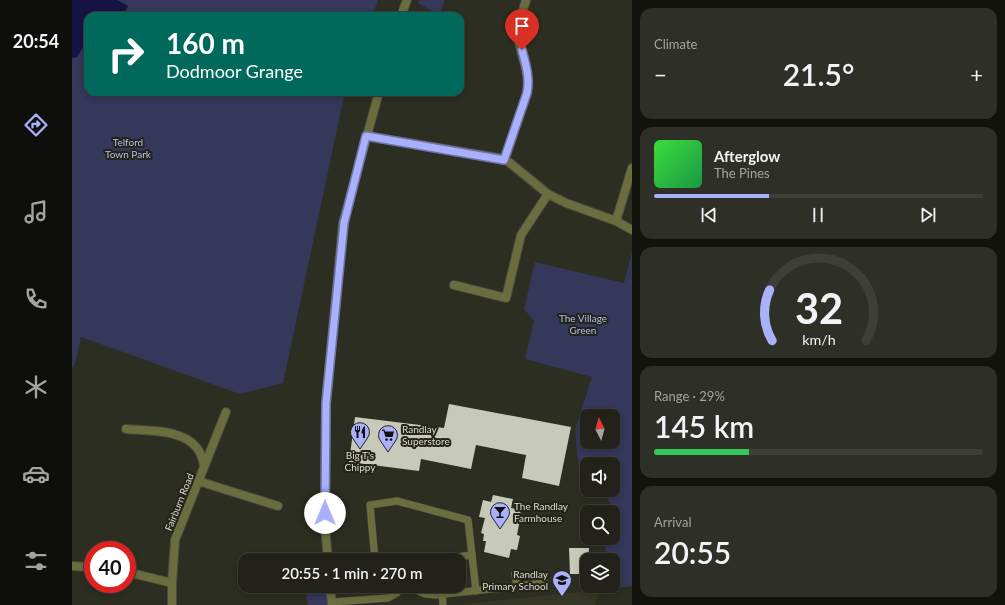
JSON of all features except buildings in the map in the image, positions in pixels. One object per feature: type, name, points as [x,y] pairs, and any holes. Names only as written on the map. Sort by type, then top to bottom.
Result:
[{"type":"street","points":[[402,12],[407,0]]},
{"type":"street","points":[[504,160],[529,84],[518,30],[526,0]]},
{"type":"street","points":[[327,553],[325,526],[326,403],[344,223],[378,96]]},
{"type":"street","points":[[366,136],[504,160],[548,194],[566,203],[616,221],[632,230]]},
{"type":"street","points":[[616,221],[632,168]]},
{"type":"street","points":[[454,285],[506,298],[521,235],[548,194]]},
{"type":"street","name":"Fairburn Road","points":[[172,605],[175,540],[226,412]]},
{"type":"street","points":[[126,430],[163,432],[184,438],[197,448],[204,466]]},
{"type":"street","points":[[198,481],[278,506]]},
{"type":"street","points":[[72,566],[84,567]]},
{"type":"street","points":[[136,574],[172,583]]},
{"type":"street","points":[[331,593],[332,604]]},
{"type":"lane","points":[[374,553],[370,505],[397,501],[468,520],[476,591]]},
{"type":"lane","points":[[466,556],[472,555]]},
{"type":"lane","points":[[515,574],[517,586]]},
{"type":"lane","points":[[422,593],[442,594],[545,583]]},
{"type":"lane","points":[[332,604],[388,598],[397,593]]},
{"type":"lane","points":[[442,594],[443,605]]},
{"type":"shaded area","points":[[72,0],[117,0],[128,6],[125,12],[84,12],[84,46],[77,57],[72,58]]},
{"type":"shaded area","name":"Randlay Primary School","points":[[580,592],[598,593],[595,605],[455,605]]},
{"type":"green space","name":"Telford Town Park","points":[[72,0],[378,0],[374,12],[84,12],[84,96],[344,96],[283,383],[240,394],[81,337],[75,364],[72,368]]},
{"type":"green space","points":[[419,0],[445,0],[440,12],[434,12],[418,3]]},
{"type":"green space","name":"The Village Green","points":[[632,252],[632,586],[620,587],[620,553],[605,553],[606,545],[620,545],[620,505],[611,505],[607,498],[602,497],[620,497],[620,457],[580,457],[580,482],[575,429],[580,414],[580,449],[620,449],[620,409],[582,409],[592,377],[525,359],[534,321],[524,309],[535,262],[624,283]]},
{"type":"green space","points":[[306,593],[326,593],[328,605],[308,605]]},
{"type":"place","name":"Big T's Chippy","points":[[360,449]]},
{"type":"place","name":"Randlay Superstore","points":[[388,452]]},
{"type":"place","name":"The Randlay Farmhouse","points":[[500,529]]},
{"type":"place","name":"Randlay Primary School","points":[[562,597]]},
{"type":"route","points":[[325,513],[326,403],[344,223],[366,136],[504,160],[529,84],[522,50]]}]
